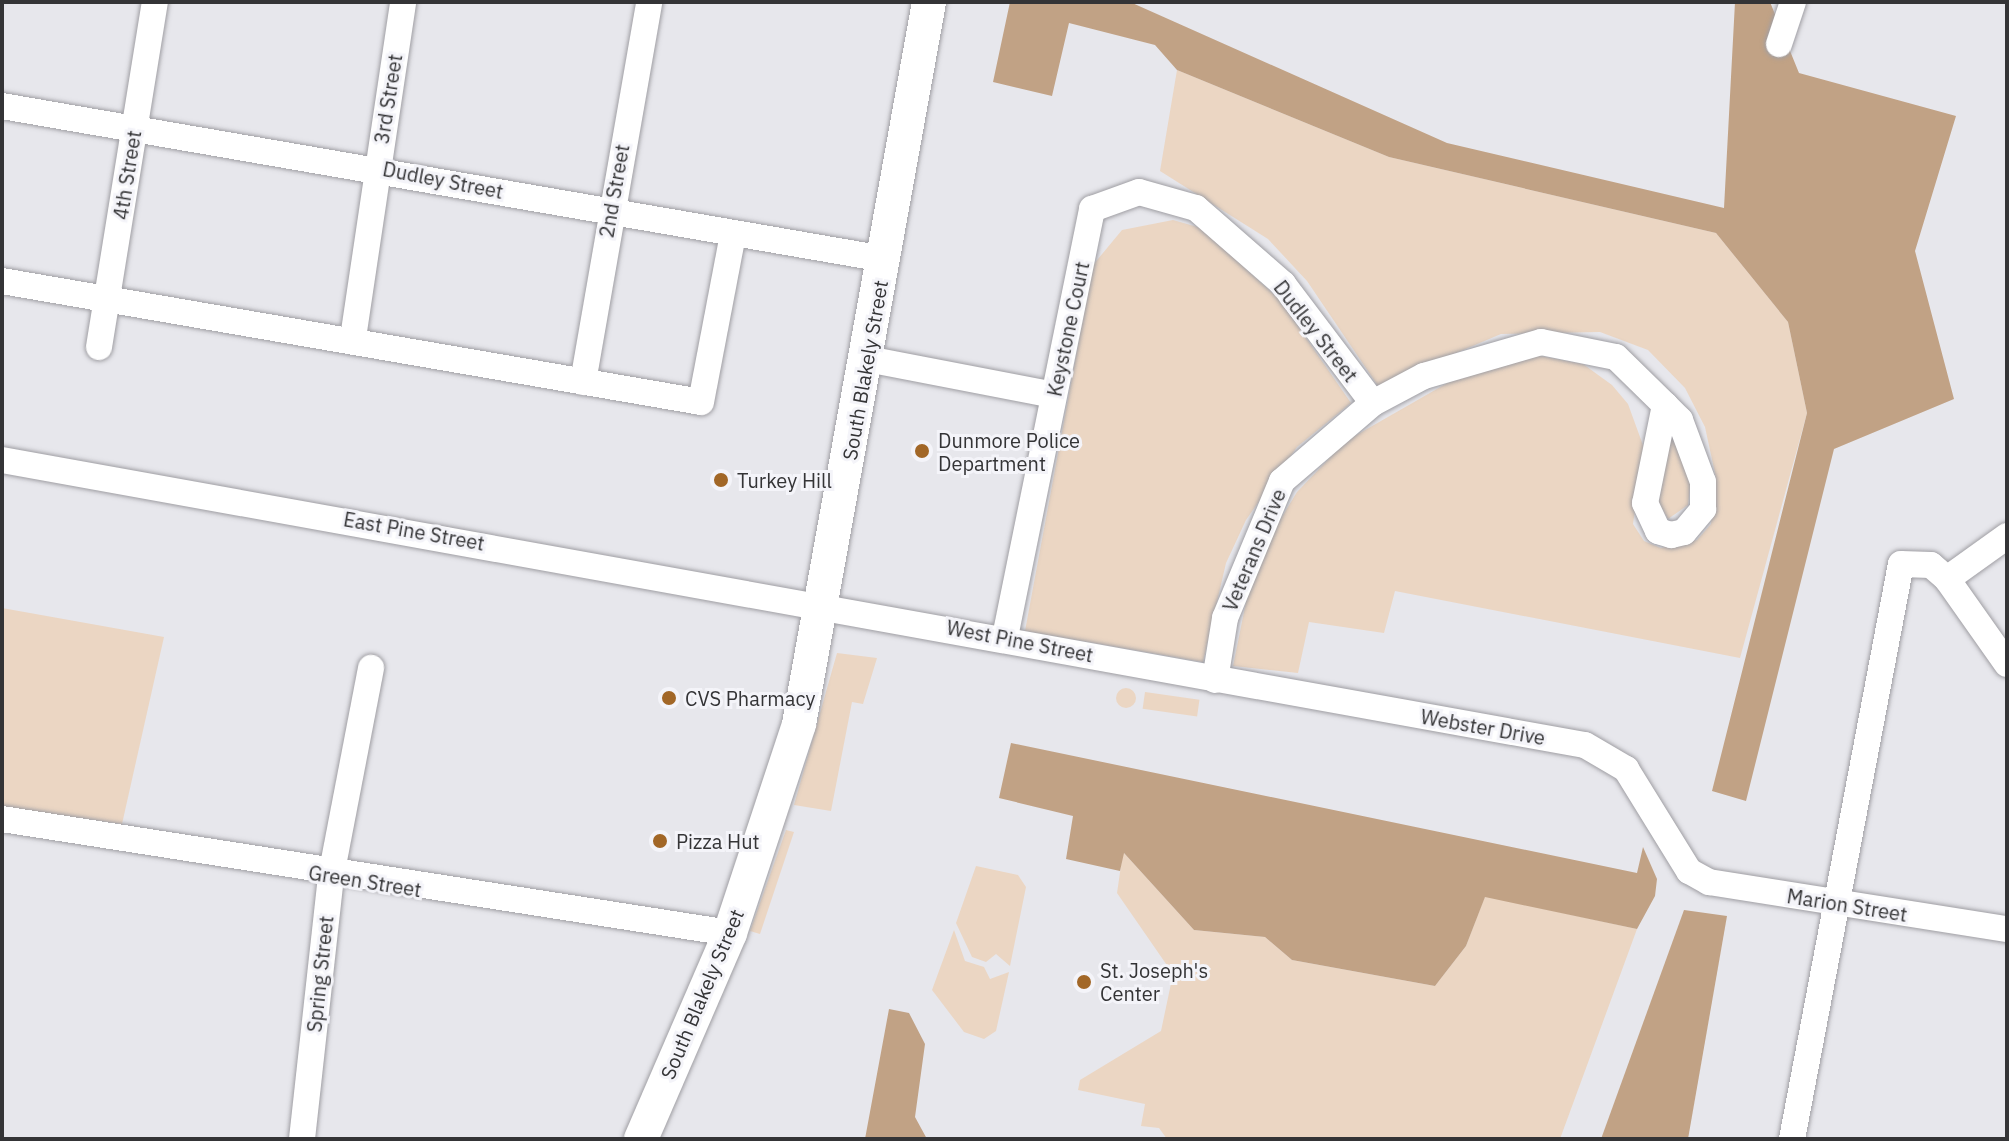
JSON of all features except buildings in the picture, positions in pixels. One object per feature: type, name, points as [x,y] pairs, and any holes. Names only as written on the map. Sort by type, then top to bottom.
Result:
[{"type":"main road","name":"South Blakely Street","points":[[641,1139],[730,933],[787,769],[825,606],[929,2]]},
{"type":"street","name":"4th Street","points":[[99,347],[155,2]]},
{"type":"street","name":"3rd Street","points":[[353,338],[403,2]]},
{"type":"street","name":"2nd Street","points":[[583,382],[609,212],[649,2]]},
{"type":"street","points":[[1779,44],[1793,2]]},
{"type":"street","name":"Dudley Street","points":[[2,106],[377,167],[609,212],[884,259]]},
{"type":"street","name":"Dudley Street","points":[[1092,209],[1139,192],[1196,208],[1283,284],[1373,403]]},
{"type":"street","name":"Keystone Court","points":[[1005,637],[1092,209]]},
{"type":"street","points":[[2,281],[353,338],[701,402],[733,234]]},
{"type":"street","name":"Veterans Drive","points":[[1215,680],[1225,618],[1282,481],[1373,403],[1424,376],[1541,342],[1616,357],[1665,405]]},
{"type":"street","points":[[867,359],[1054,395]]},
{"type":"street","name":"East Pine Street","points":[[2,460],[825,606]]},
{"type":"street","points":[[1947,579],[2007,536]]},
{"type":"street","points":[[1792,1139],[1897,572],[1911,561],[1947,579],[2007,664]]},
{"type":"street","name":"West Pine Street","points":[[825,606],[1005,637],[1215,680]]},
{"type":"street","name":"Spring Street","points":[[302,1139],[331,876],[371,668]]},
{"type":"street","name":"Webster Drive","points":[[1215,680],[1607,754],[1640,785],[1689,871]]},
{"type":"street","name":"Green Street","points":[[2,819],[331,876],[730,933]]},
{"type":"street","name":"Marion Street","points":[[1689,871],[1709,882],[2007,929]]},
{"type":"shaded area","points":[[1010,2],[1130,2],[1447,143],[1724,208],[1735,2],[1770,2],[1799,73],[1956,116],[1915,251],[1954,399],[1834,449],[1746,801],[1712,791],[1807,413],[1788,322],[1716,233],[1389,157],[1177,70],[1155,45],[1069,23],[1052,96],[993,82]]},
{"type":"shaded area","points":[[1177,70],[1389,157],[1716,233],[1788,322],[1807,413],[1740,658],[1395,591],[1384,633],[1309,622],[1298,673],[1233,666],[1254,563],[1297,492],[1346,441],[1456,378],[1535,355],[1583,364],[1612,385],[1628,404],[1644,448],[1633,524],[1644,541],[1661,548],[1697,540],[1711,524],[1716,478],[1705,427],[1685,388],[1648,350],[1600,332],[1501,334],[1378,386],[1307,281],[1268,239],[1160,171]]},
{"type":"shaded area","points":[[1173,220],[1201,228],[1279,299],[1351,403],[1297,447],[1246,520],[1226,563],[1203,662],[1025,631],[1093,265],[1122,230]]},
{"type":"shaded area","points":[[1670,432],[1691,479],[1688,505],[1668,519],[1659,503]]},
{"type":"shaded area","points":[[2,608],[164,637],[122,824],[2,807]]},
{"type":"shaded area","points":[[837,653],[877,658],[863,704],[852,702],[831,811],[794,805]]},
{"type":"shaded area","points":[[1126,688],[1133,691],[1136,698],[1133,705],[1126,708],[1119,705],[1116,698],[1119,691]]},
{"type":"shaded area","points":[[1145,692],[1199,700],[1197,716],[1143,709]]},
{"type":"shaded area","points":[[1011,743],[1637,873],[1643,847],[1657,879],[1655,896],[1637,929],[1485,897],[1466,946],[1435,986],[1292,960],[1265,937],[1194,930],[1124,853],[1120,871],[1066,859],[1073,816],[999,798]]},
{"type":"shaded area","points":[[786,830],[794,832],[760,934],[750,931]]},
{"type":"shaded area","points":[[1123,852],[1194,930],[1265,937],[1292,960],[1435,986],[1466,946],[1485,896],[1637,929],[1560,1139],[1167,1139],[1159,1128],[1141,1126],[1145,1104],[1078,1090],[1080,1080],[1161,1031],[1173,974],[1117,893]]},
{"type":"shaded area","points":[[976,866],[1018,875],[1026,887],[1010,966],[996,954],[986,962],[972,957],[956,923]]},
{"type":"shaded area","points":[[1684,910],[1727,916],[1688,1139],[1601,1139]]},
{"type":"shaded area","points":[[954,930],[965,961],[984,967],[990,979],[1009,972],[996,1031],[984,1039],[964,1032],[932,990]]},
{"type":"shaded area","points":[[889,1009],[909,1013],[925,1044],[915,1117],[927,1139],[865,1139]]},
{"type":"place","name":"Dunmore Police Department","points":[[922,451]]},
{"type":"place","name":"Turkey Hill","points":[[721,480]]},
{"type":"place","name":"CVS Pharmacy","points":[[669,698]]},
{"type":"place","name":"Pizza Hut","points":[[660,841]]},
{"type":"place","name":"St. Joseph's Center","points":[[1084,982]]}]
